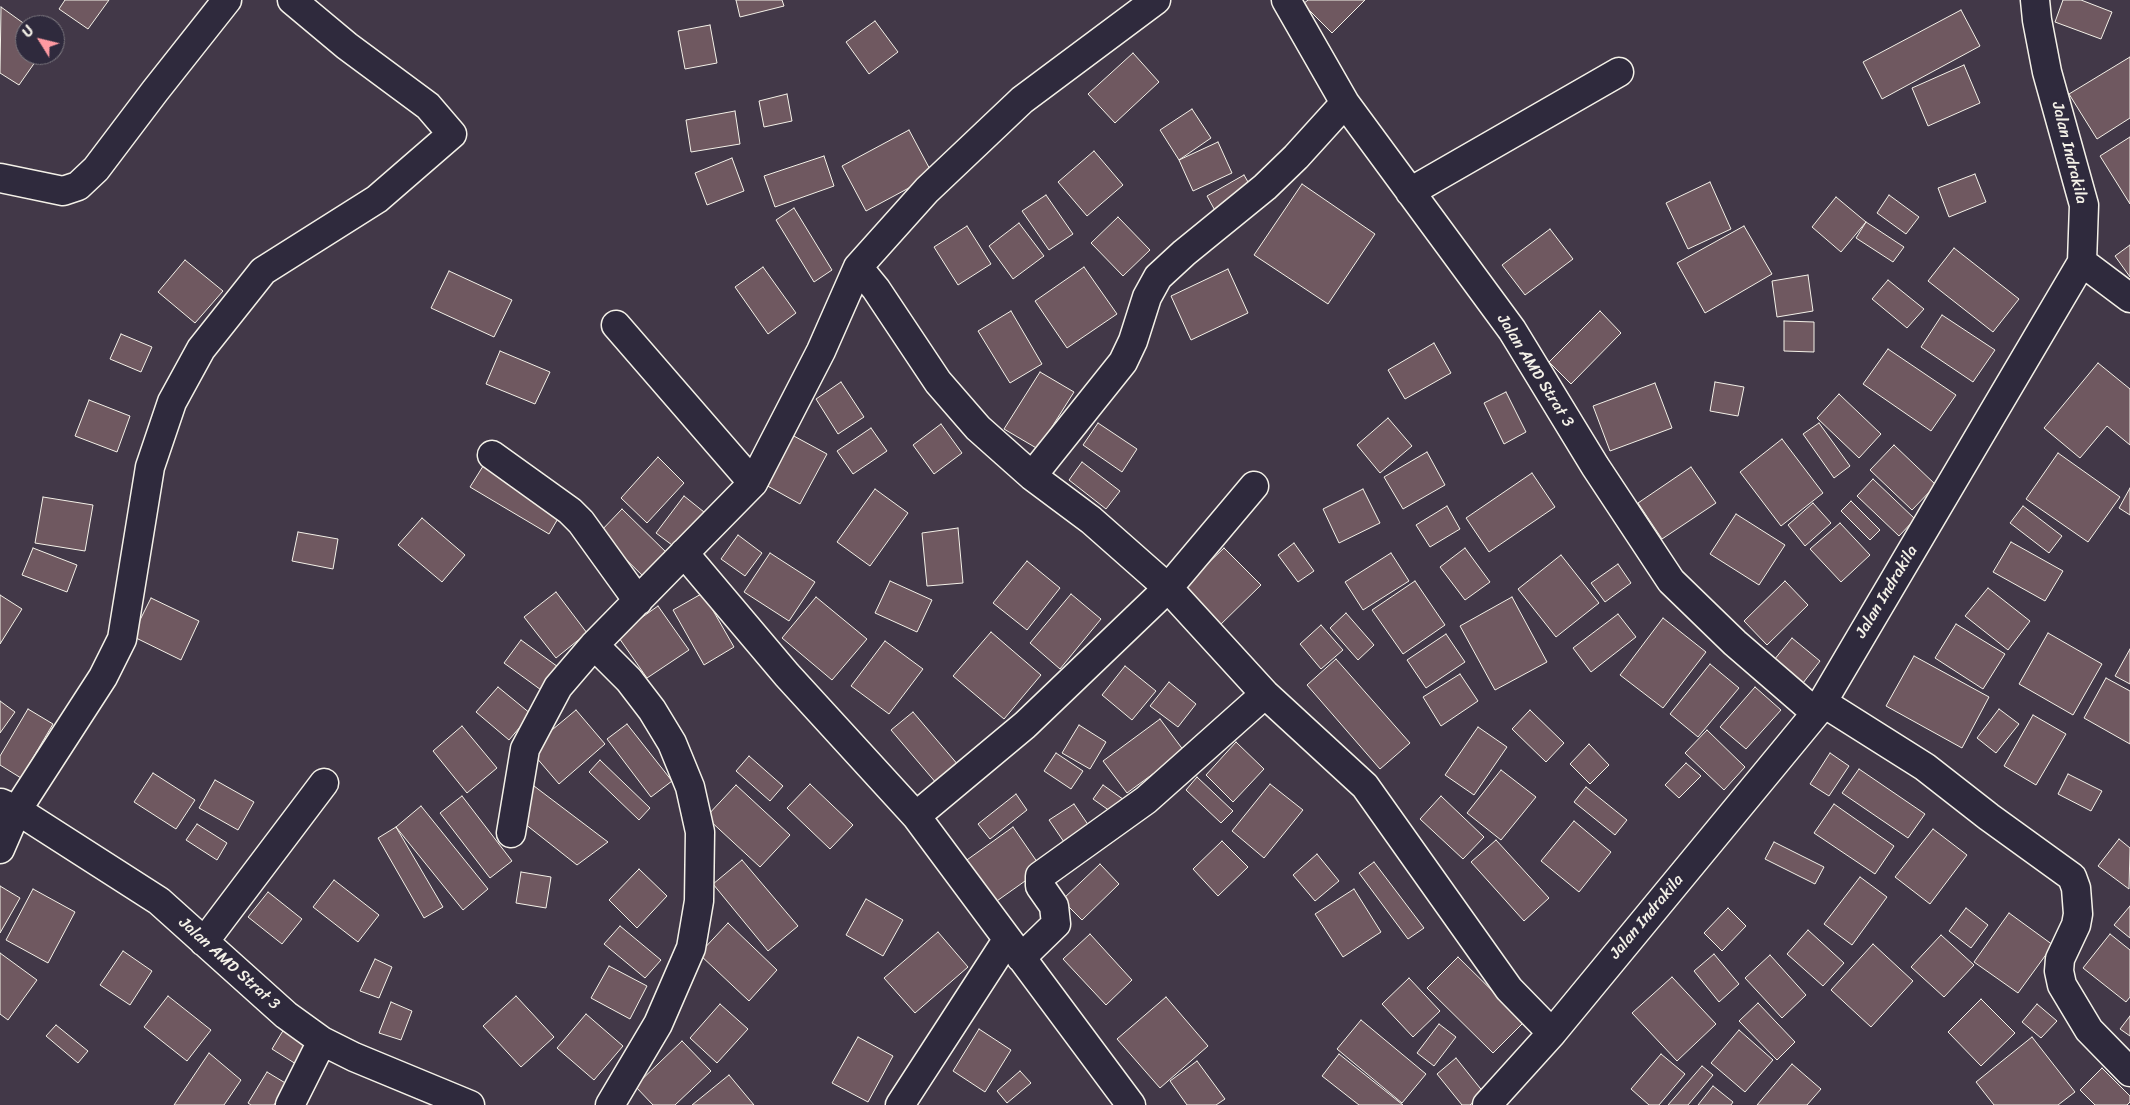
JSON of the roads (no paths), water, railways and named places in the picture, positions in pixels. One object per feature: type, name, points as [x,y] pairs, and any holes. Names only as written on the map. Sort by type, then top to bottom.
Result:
[{"type":"street","points":[[0,178],[64,191],[78,186],[96,169],[154,91],[228,0]]},
{"type":"street","points":[[0,849],[9,806],[103,677],[119,646],[150,468],[172,402],[201,349],[263,271],[377,199],[452,134],[428,106],[347,46],[292,0]]},
{"type":"street","points":[[511,833],[525,749],[558,687],[594,644],[753,484],[821,351],[858,267],[928,190],[1022,100],[1156,0]]},
{"type":"street","name":"Jalan AMD Strat 3","points":[[1286,0],[1345,102],[1512,330],[1595,466],[1671,581],[1735,643],[1819,708],[1925,767],[1989,817],[2072,877],[2076,888],[2078,914],[2076,925],[2060,959],[2058,971],[2062,985],[2089,1030],[2130,1072]]},
{"type":"street","name":"Jalan Indrakila","points":[[1487,1105],[1552,1033],[1819,708],[2082,262],[2084,205],[2047,72],[2036,20],[2035,0]]},
{"type":"street","points":[[1410,192],[1619,72]]},
{"type":"street","points":[[1032,476],[1123,362],[1133,342],[1147,297],[1158,278],[1184,253],[1265,187],[1296,157],[1345,102]]},
{"type":"street","points":[[2082,262],[2130,298]]},
{"type":"street","points":[[858,267],[876,289],[938,382],[978,428],[1032,476],[1091,520],[1168,588],[1265,694],[1365,786],[1509,989],[1552,1033]]},
{"type":"street","points":[[616,326],[753,484]]},
{"type":"street","points":[[492,455],[570,511],[638,601]]},
{"type":"street","points":[[916,816],[1025,725],[1168,588],[1254,486]]},
{"type":"street","points":[[684,553],[786,675],[916,816],[1131,1105]]},
{"type":"street","points":[[594,644],[629,680],[652,710],[672,743],[690,787],[700,832],[700,901],[691,948],[658,1024],[610,1105]]},
{"type":"street","points":[[900,1105],[1014,949],[1056,924],[1054,906],[1040,886],[1040,876],[1146,800],[1265,694]]},
{"type":"street","points":[[204,942],[324,783]]},
{"type":"street","name":"Jalan AMD Strat 3","points":[[9,806],[159,901],[286,1015],[322,1041],[470,1105]]},
{"type":"street","points":[[290,1105],[322,1041]]}]
